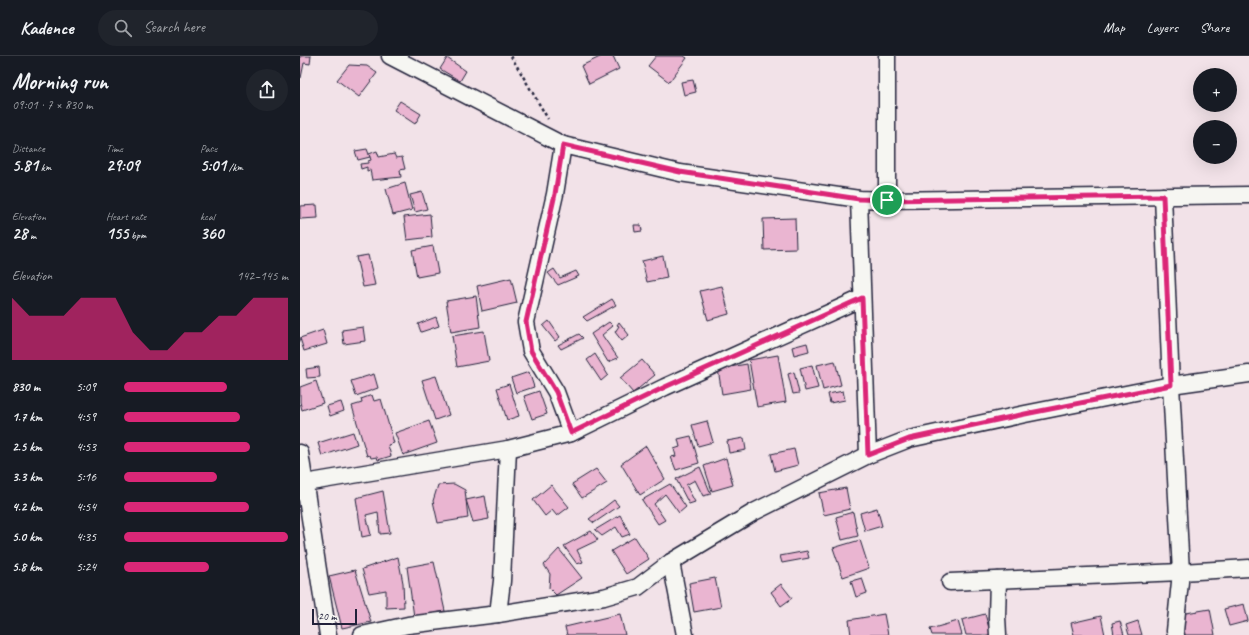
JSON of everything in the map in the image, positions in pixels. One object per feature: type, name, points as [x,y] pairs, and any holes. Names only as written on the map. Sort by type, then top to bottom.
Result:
[{"type":"street","points":[[390,56],[563,145],[680,172],[859,199],[887,200],[1249,195]]},
{"type":"street","points":[[887,56],[887,200]]},
{"type":"street","points":[[563,145],[555,194],[526,322],[531,351],[556,392],[571,433]]},
{"type":"street","points":[[1163,196],[1181,572],[1175,631],[1176,635]]},
{"type":"street","points":[[859,199],[868,455]]},
{"type":"street","points":[[305,483],[508,449],[571,433],[665,387],[862,298]]},
{"type":"street","points":[[362,635],[408,625],[498,614],[604,597],[638,587],[671,562],[754,512],[868,455],[909,439],[1033,412],[1171,385],[1249,374]]},
{"type":"street","points":[[498,614],[502,581],[508,449]]},
{"type":"street","points":[[300,453],[328,635]]},
{"type":"street","points":[[671,562],[685,635]]},
{"type":"street","points":[[950,582],[1249,568]]},
{"type":"street","points":[[998,580],[996,617],[998,635]]},
{"type":"path","points":[[511,56],[563,145]]},
{"type":"building","points":[[300,56],[311,56],[310,64],[304,63],[301,78],[300,77]]},
{"type":"building","points":[[602,56],[613,56],[619,69],[589,84],[581,66]]},
{"type":"building","points":[[656,56],[684,56],[687,58],[669,82],[648,66]]},
{"type":"building","points":[[447,58],[466,71],[460,81],[440,69]]},
{"type":"building","points":[[349,65],[367,66],[377,73],[359,97],[337,80]]},
{"type":"building","points":[[693,80],[696,92],[684,95],[681,82]]},
{"type":"building","points":[[400,101],[421,114],[415,124],[394,110]]},
{"type":"building","points":[[367,149],[370,157],[358,160],[355,151]]},
{"type":"building","points":[[377,151],[379,157],[394,154],[396,158],[402,157],[405,169],[400,170],[401,177],[372,180],[370,170],[367,171],[367,167],[361,169],[360,164],[368,163],[368,161],[371,160],[369,154]]},
{"type":"building","points":[[405,183],[412,210],[393,215],[386,189]]},
{"type":"building","points":[[422,192],[427,209],[415,212],[410,195]]},
{"type":"building","points":[[317,205],[318,218],[300,219],[300,206]]},
{"type":"building","points":[[430,214],[432,237],[407,240],[404,217]]},
{"type":"building","points":[[795,218],[796,249],[764,250],[763,219]]},
{"type":"building","points":[[634,225],[641,225],[642,231],[635,232]]},
{"type":"building","points":[[433,246],[438,273],[417,277],[412,250]]},
{"type":"building","points":[[368,255],[375,285],[363,287],[356,257]]},
{"type":"building","points":[[663,256],[667,278],[647,282],[642,261]]},
{"type":"building","points":[[554,269],[560,278],[576,271],[579,276],[558,285],[548,273]]},
{"type":"building","points":[[511,278],[517,303],[482,311],[477,286]]},
{"type":"building","points":[[722,286],[729,314],[708,320],[700,291]]},
{"type":"building","points":[[476,296],[480,327],[451,332],[446,301]]},
{"type":"building","points":[[612,299],[616,305],[587,321],[583,317]]},
{"type":"building","points":[[436,317],[439,326],[421,332],[418,324]]},
{"type":"building","points":[[549,321],[560,337],[555,341],[543,326]]},
{"type":"building","points":[[609,322],[613,326],[602,335],[618,358],[608,362],[591,334]]},
{"type":"building","points":[[619,322],[629,335],[622,341],[615,332],[619,326],[617,325]]},
{"type":"building","points":[[363,327],[365,341],[344,344],[342,330]]},
{"type":"building","points":[[323,330],[327,344],[304,351],[300,338]]},
{"type":"building","points":[[484,331],[489,361],[457,367],[452,336]]},
{"type":"building","points":[[579,334],[583,338],[561,349],[558,345]]},
{"type":"building","points":[[807,343],[809,351],[794,355],[792,347]]},
{"type":"building","points":[[595,354],[608,375],[601,381],[587,360]]},
{"type":"building","points":[[778,355],[786,402],[757,407],[749,360]]},
{"type":"building","points":[[642,360],[655,375],[633,393],[620,378]]},
{"type":"building","points":[[835,361],[841,385],[823,390],[817,365]]},
{"type":"building","points":[[747,364],[751,389],[722,394],[718,369]]},
{"type":"building","points":[[812,365],[818,388],[805,391],[800,368]]},
{"type":"building","points":[[319,367],[320,377],[307,378],[306,369]]},
{"type":"building","points":[[529,372],[534,387],[516,393],[511,378]]},
{"type":"building","points":[[794,372],[799,393],[793,394],[788,374]]},
{"type":"building","points":[[374,374],[378,388],[356,396],[351,381]]},
{"type":"building","points":[[436,376],[449,415],[435,420],[422,380]]},
{"type":"building","points":[[316,381],[323,403],[302,410],[300,402],[300,387]]},
{"type":"building","points":[[509,384],[519,416],[507,420],[497,388]]},
{"type":"building","points":[[539,391],[547,414],[532,419],[524,396]]},
{"type":"building","points":[[843,391],[845,400],[830,403],[828,394]]},
{"type":"building","points":[[372,395],[374,401],[381,399],[394,443],[388,445],[391,456],[378,460],[377,457],[371,458],[370,455],[367,456],[352,406],[362,403],[361,399]]},
{"type":"building","points":[[341,402],[344,411],[330,416],[327,406]]},
{"type":"building","points":[[429,421],[437,443],[403,455],[395,433]]},
{"type":"building","points":[[707,421],[713,442],[698,446],[692,425]]},
{"type":"building","points":[[353,432],[357,444],[322,456],[318,443]]},
{"type":"building","points":[[691,436],[699,463],[676,470],[671,457],[676,456],[674,449],[680,447],[678,439]]},
{"type":"building","points":[[744,438],[746,450],[729,453],[727,441]]},
{"type":"building","points":[[646,446],[665,479],[640,495],[621,464]]},
{"type":"building","points":[[794,449],[798,465],[775,471],[771,454]]},
{"type":"building","points":[[726,458],[733,485],[712,491],[704,466]]},
{"type":"building","points":[[700,467],[711,494],[703,496],[695,480],[686,485],[695,502],[689,504],[676,479]]},
{"type":"building","points":[[596,469],[607,483],[582,498],[572,484]]},
{"type":"building","points":[[454,484],[465,490],[468,518],[438,523],[433,501],[438,485]]},
{"type":"building","points":[[670,484],[686,507],[679,513],[665,494],[654,504],[665,520],[658,524],[642,500]]},
{"type":"building","points":[[551,485],[569,507],[557,516],[552,510],[545,516],[533,500]]},
{"type":"building","points":[[846,488],[850,509],[824,515],[819,493]]},
{"type":"building","points":[[383,491],[390,533],[380,534],[378,512],[366,515],[371,535],[362,537],[356,498]]},
{"type":"building","points":[[485,496],[489,519],[473,522],[466,500]]},
{"type":"building","points":[[614,500],[619,506],[594,523],[589,519]]},
{"type":"building","points":[[877,508],[882,526],[865,531],[860,513]]},
{"type":"building","points":[[853,512],[858,536],[842,540],[836,517]]},
{"type":"building","points":[[620,515],[630,534],[622,537],[616,527],[602,536],[595,530]]},
{"type":"building","points":[[591,531],[598,540],[577,550],[583,562],[577,564],[564,546]]},
{"type":"building","points":[[635,537],[649,559],[626,574],[611,551]]},
{"type":"building","points":[[860,540],[869,568],[843,577],[833,548]]},
{"type":"building","points":[[559,549],[582,578],[556,595],[549,588],[550,574],[544,565]]},
{"type":"building","points":[[807,551],[809,558],[782,563],[780,556]]},
{"type":"building","points":[[398,557],[403,583],[404,607],[386,608],[386,590],[369,593],[362,569]]},
{"type":"building","points":[[434,562],[445,611],[414,617],[407,567]]},
{"type":"building","points":[[355,570],[371,622],[342,628],[329,576]]},
{"type":"building","points":[[715,578],[721,607],[694,612],[689,583]]},
{"type":"building","points":[[862,578],[867,593],[856,597],[851,581]]},
{"type":"building","points":[[781,584],[792,598],[781,606],[771,592]]},
{"type":"building","points":[[1244,604],[1248,621],[1229,626],[1224,609]]},
{"type":"building","points":[[1210,609],[1215,635],[1184,635],[1180,614]]},
{"type":"building","points":[[620,614],[625,635],[567,635],[565,627]]},
{"type":"building","points":[[884,614],[888,635],[851,635],[849,620]]},
{"type":"building","points":[[985,614],[991,635],[966,635],[962,620]]},
{"type":"building","points":[[1101,616],[1105,635],[1074,635],[1071,623]]},
{"type":"building","points":[[958,621],[962,635],[932,635],[930,629]]},
{"type":"building","points":[[1120,621],[1124,635],[1114,635],[1112,623]]},
{"type":"building","points":[[1138,621],[1142,635],[1129,635],[1126,625]]},
{"type":"route","points":[[563,145],[680,172],[859,199],[887,200],[1163,196],[1171,385],[909,439],[868,455],[862,298],[665,387],[571,433],[556,392],[531,351],[526,322],[555,194],[563,145]]}]
